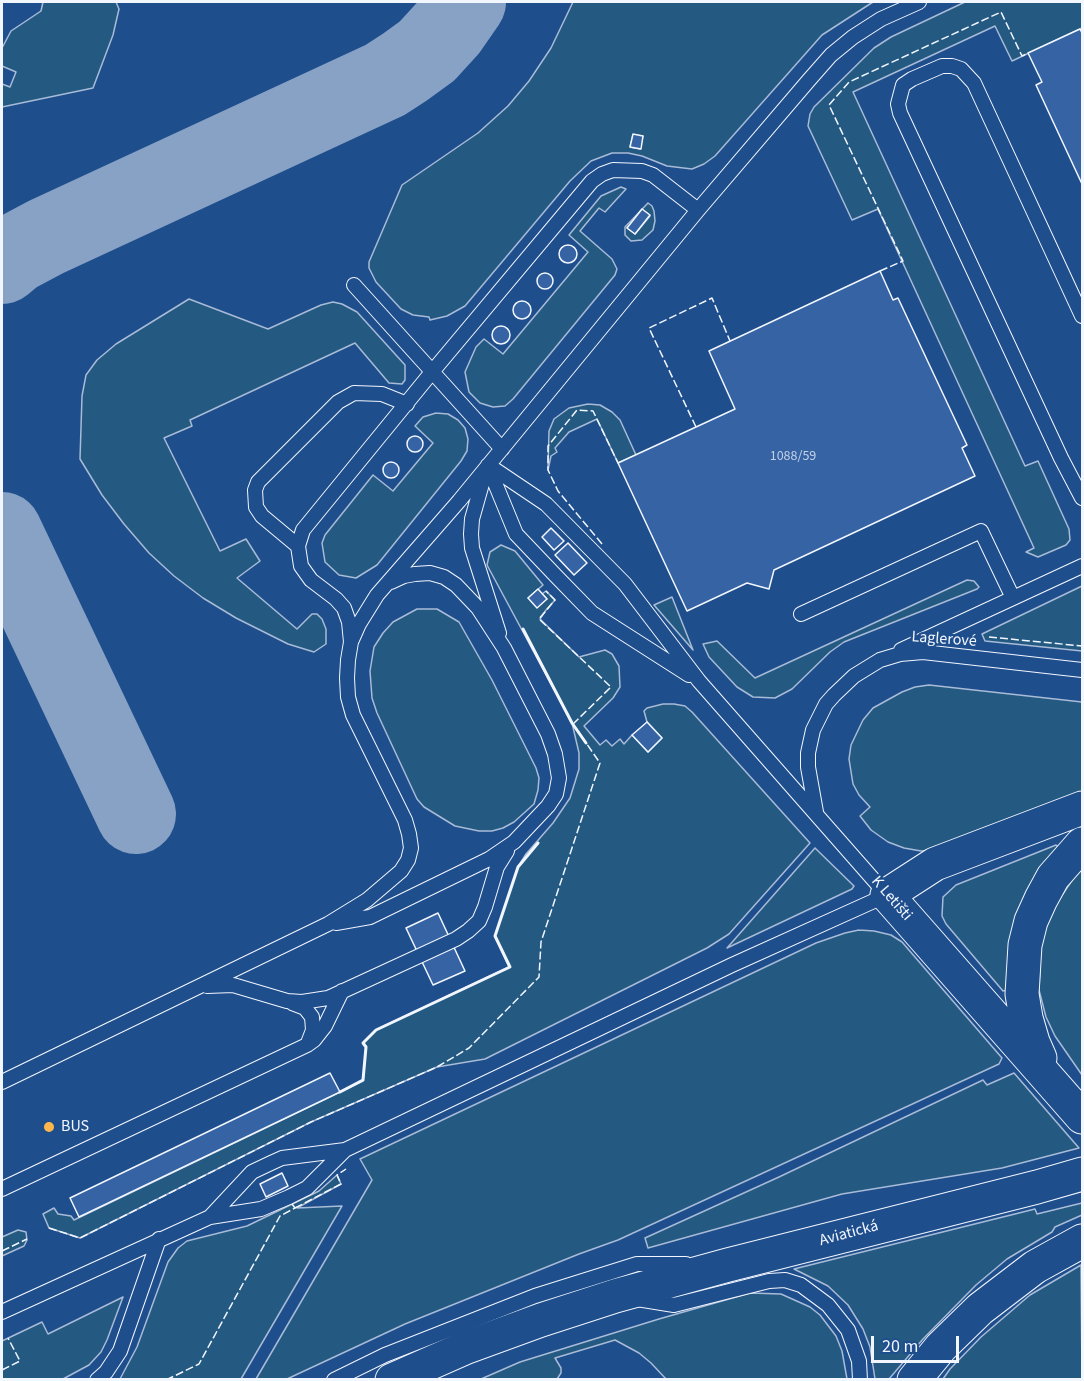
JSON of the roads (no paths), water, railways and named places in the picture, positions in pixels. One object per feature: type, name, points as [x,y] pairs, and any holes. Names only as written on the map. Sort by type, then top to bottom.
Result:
[{"type":"main road","points":[[887,895],[936,864],[1083,808]]},
{"type":"main road","points":[[887,895],[941,881],[1083,826]]},
{"type":"main road","points":[[1055,1086],[1033,1042],[1026,1018],[1022,994],[1024,953],[1031,921],[1041,899],[1053,877],[1083,844]]},
{"type":"main road","name":"K Letišti","points":[[887,895],[1083,1117]]},
{"type":"main road","name":"Aviatická","points":[[392,1379],[509,1331],[615,1296],[1083,1174]]},
{"type":"main road","points":[[914,1380],[941,1347],[980,1309],[1035,1267],[1083,1241]]},
{"type":"lane","points":[[351,642],[377,595],[421,547],[698,210],[831,56],[853,37],[881,19],[919,2]]},
{"type":"lane","points":[[1083,316],[974,82],[961,69],[952,66],[942,66],[912,79],[903,86],[898,104],[900,112],[1061,458],[1083,498]]},
{"type":"lane","points":[[2,1082],[328,924],[367,900],[401,871],[408,860],[411,848],[405,820],[353,715],[348,697],[347,678],[351,642],[349,622],[344,608],[305,573],[298,556],[298,546],[303,530],[592,181],[613,170],[642,171],[653,175],[698,210]]},
{"type":"lane","points":[[354,285],[502,449]]},
{"type":"lane","points":[[298,546],[262,516],[256,507],[255,490],[258,482],[338,402],[354,393],[382,393],[407,404]]},
{"type":"lane","points":[[1061,458],[1068,465],[1083,472]]},
{"type":"lane","points":[[488,465],[472,519],[472,548],[504,648]]},
{"type":"lane","points":[[488,465],[546,504],[625,584],[699,681]]},
{"type":"lane","points":[[488,465],[516,534],[592,613],[699,681]]},
{"type":"lane","points":[[801,614],[981,531],[1013,598]]},
{"type":"lane","points":[[880,660],[1083,566]]},
{"type":"lane","points":[[287,1001],[315,1001],[328,998],[456,939],[468,931],[479,921],[497,867],[514,842],[549,806],[556,794],[559,778],[555,754],[548,734],[504,648],[478,608],[456,585],[444,577],[430,573],[404,576],[393,580],[377,595]]},
{"type":"lane","name":"Laglerové","points":[[816,814],[808,768],[813,730],[834,695],[854,676],[880,660],[900,654],[923,652],[1083,670]]},
{"type":"lane","name":"K Letišti","points":[[699,681],[887,895]]},
{"type":"lane","points":[[328,924],[370,916],[489,859],[514,842]]},
{"type":"lane","points":[[210,1217],[252,1172],[282,1158],[345,1150],[732,965],[887,895]]},
{"type":"lane","points":[[194,989],[216,985],[233,986],[304,1008],[312,1017],[312,1035],[307,1044]]},
{"type":"lane","points":[[2,1189],[314,1040],[325,1026],[342,991]]},
{"type":"lane","points":[[2,1312],[210,1217],[261,1209],[307,1188],[345,1150]]},
{"type":"lane","points":[[97,1380],[106,1372],[120,1351],[159,1239]]},
{"type":"lane","points":[[334,1380],[395,1351],[502,1309],[637,1264],[728,1265]]},
{"type":"lane","points":[[615,1296],[674,1305],[769,1281],[785,1280],[801,1285],[828,1305],[848,1330],[859,1361],[860,1380]]},
{"type":"place","name":"BUS","points":[[49,1127]]}]
